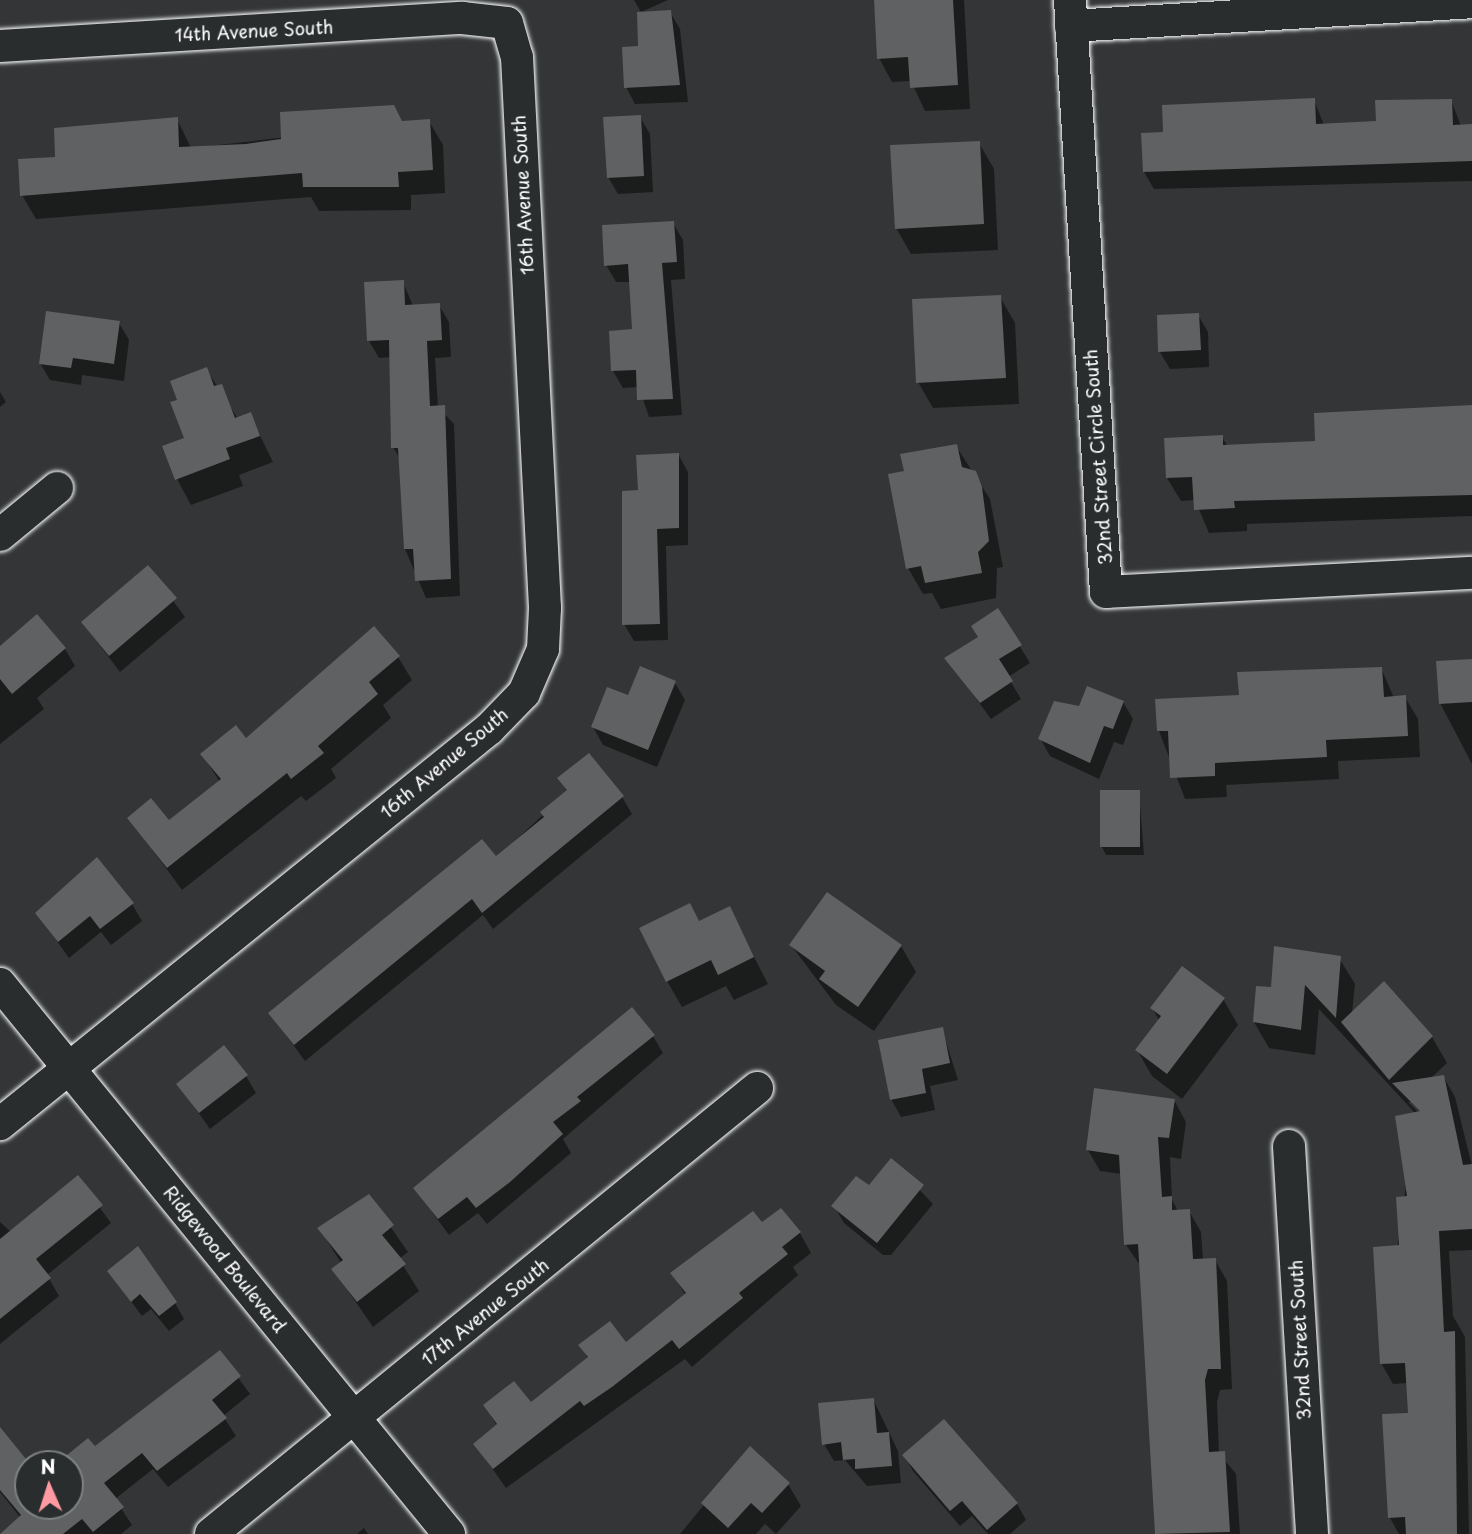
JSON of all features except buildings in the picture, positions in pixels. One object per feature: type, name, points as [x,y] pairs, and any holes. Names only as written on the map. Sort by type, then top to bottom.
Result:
[{"type":"street","points":[[1071,13],[1472,2]]},
{"type":"street","name":"32nd Street Circle South","points":[[1071,13],[1107,592],[1472,573]]},
{"type":"street","name":"14th Avenue South","points":[[0,46],[462,18],[507,23]]},
{"type":"street","name":"16th Avenue South","points":[[0,1124],[489,729],[524,693],[543,649],[517,57],[507,23]]},
{"type":"street","points":[[0,535],[57,488]]},
{"type":"street","name":"Ridgewood Boulevard","points":[[0,985],[449,1534]]},
{"type":"street","name":"17th Avenue South","points":[[211,1534],[757,1088]]},
{"type":"street","name":"32nd Street South","points":[[1289,1146],[1312,1534]]}]
